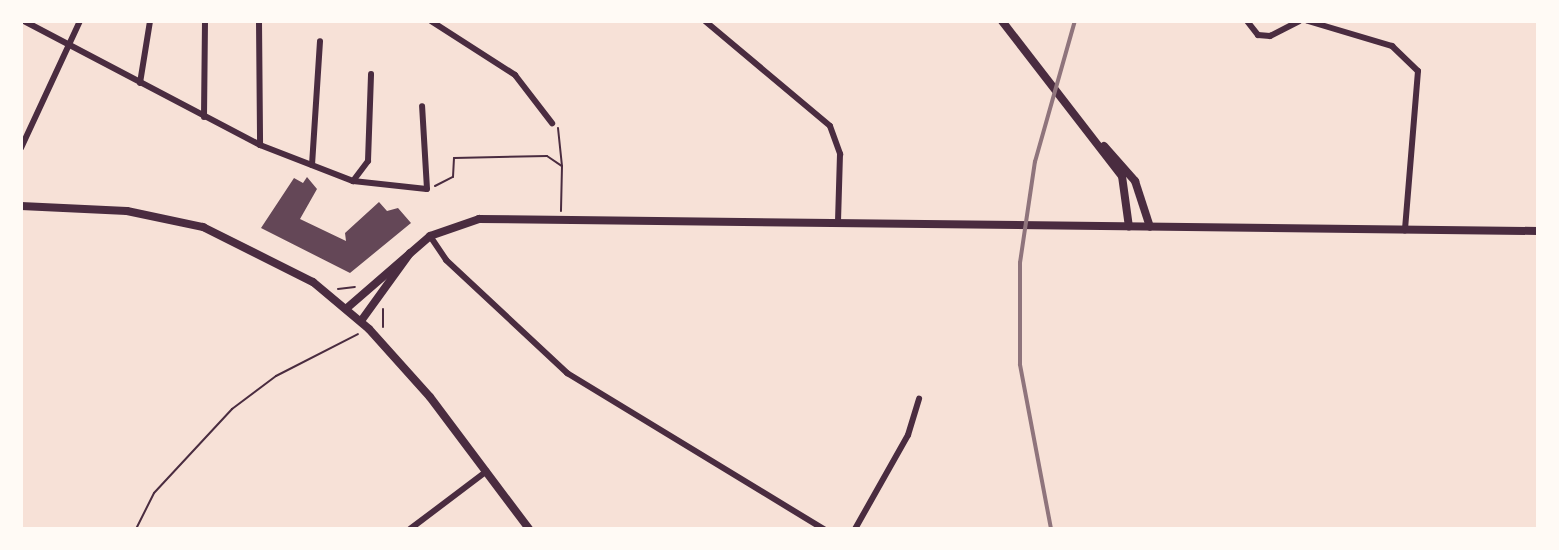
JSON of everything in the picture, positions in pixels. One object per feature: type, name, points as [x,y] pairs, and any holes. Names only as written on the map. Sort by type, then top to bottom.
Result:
[{"type":"street","points":[[24,21],[260,145],[354,181],[427,186],[422,106]]},
{"type":"street","points":[[21,146],[72,46],[80,21]]},
{"type":"street","points":[[140,83],[149,21]]},
{"type":"street","points":[[204,117],[205,21]]},
{"type":"street","points":[[259,21],[260,145]]},
{"type":"street","points":[[431,21],[515,75],[552,123]]},
{"type":"street","points":[[705,21],[830,126],[840,154],[838,223]]},
{"type":"street","points":[[1002,21],[1122,176],[1129,227]]},
{"type":"street","points":[[1247,21],[1258,35],[1270,36],[1299,21]]},
{"type":"street","points":[[1308,21],[1392,46],[1418,71],[1405,230]]},
{"type":"street","points":[[312,166],[320,41]]},
{"type":"street","points":[[354,181],[368,161],[371,74]]},
{"type":"street","points":[[1093,139],[1135,181],[1150,228]]},
{"type":"street","points":[[21,206],[127,211],[203,227],[277,260],[333,296],[371,331],[488,471],[528,529]]},
{"type":"street","points":[[347,308],[430,236],[479,219],[1538,231]]},
{"type":"street","points":[[430,236],[446,260],[567,373],[824,529]]},
{"type":"street","points":[[360,321],[379,299],[410,253]]},
{"type":"street","points":[[855,529],[908,435],[919,399]]},
{"type":"street","points":[[411,529],[488,471]]},
{"type":"path","points":[[552,123],[562,132],[560,219]]},
{"type":"path","points":[[427,186],[453,177],[454,158],[547,156],[562,166]]},
{"type":"path","points":[[333,296],[340,287],[363,283],[368,288]]},
{"type":"path","points":[[136,529],[162,482],[232,410],[276,376],[384,326],[386,302],[379,299]]},
{"type":"building","points":[[307,177],[317,189],[300,219],[346,241],[345,233],[379,202],[387,211],[398,208],[411,223],[350,273],[261,228],[294,178],[303,183]]},
{"type":"railway","points":[[1051,529],[1020,365],[1020,263],[1035,162],[1075,21]]}]
